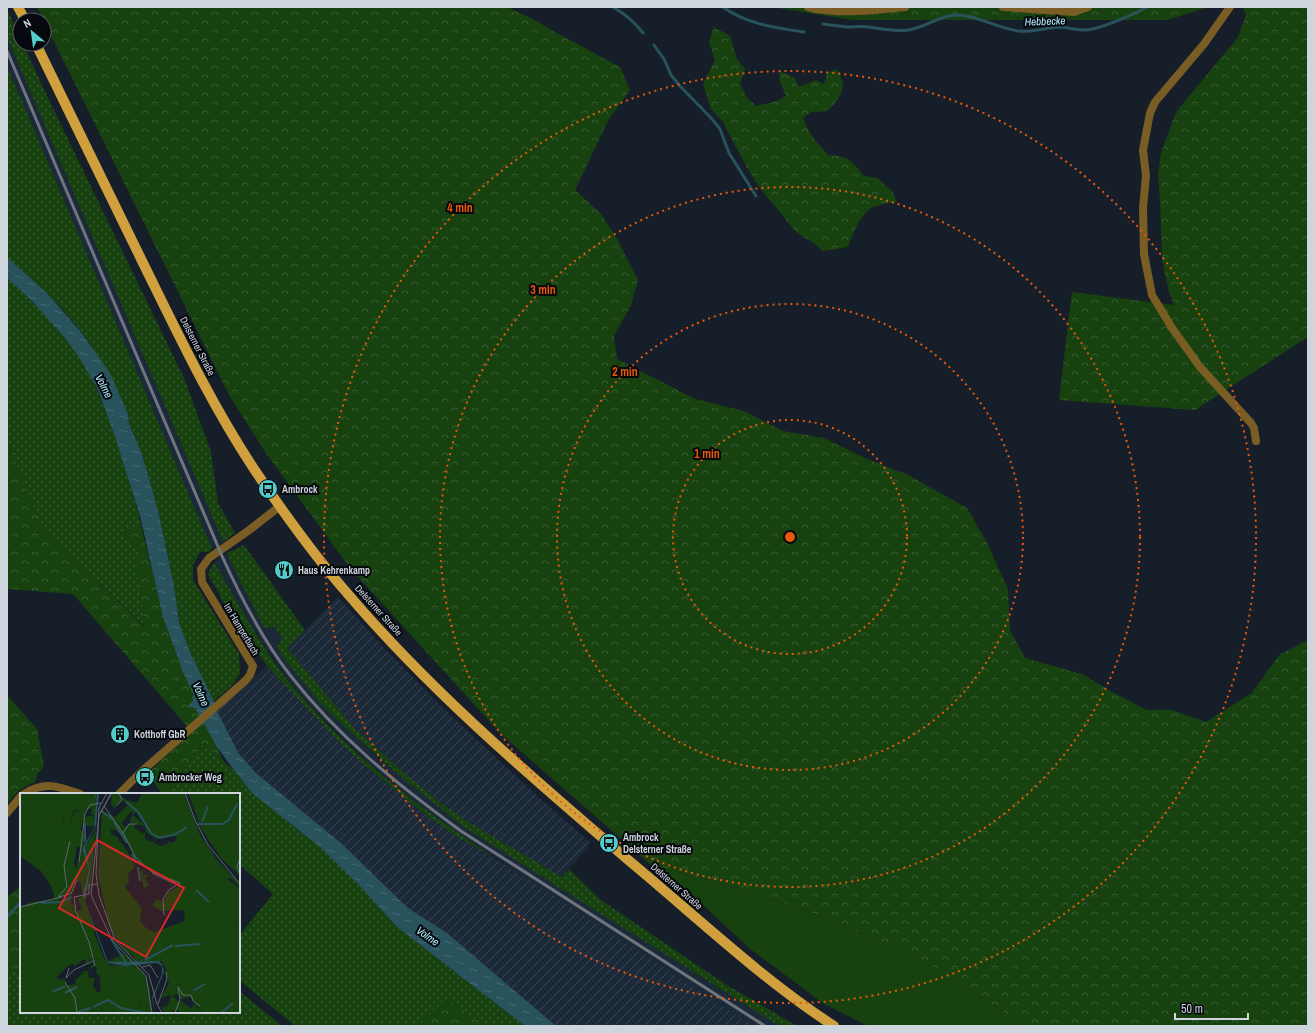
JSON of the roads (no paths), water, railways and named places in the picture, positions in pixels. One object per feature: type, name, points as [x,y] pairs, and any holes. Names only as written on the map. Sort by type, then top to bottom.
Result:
[{"type":"main road","name":"Delsterner Straße","points":[[40,52],[208,394],[253,467],[324,565],[367,616],[415,666],[476,725],[592,828],[745,959],[813,1012],[834,1026]]},
{"type":"street","points":[[808,7],[820,10],[847,12],[905,7]]},
{"type":"street","points":[[1003,7],[1074,12],[1088,7]]},
{"type":"street","points":[[1230,7],[1204,44],[1155,102],[1150,113],[1143,150],[1146,176],[1143,208],[1144,254],[1152,295],[1179,338],[1200,367],[1251,423],[1254,428],[1256,441]]},
{"type":"street","name":"Im Hamperbach","points":[[120,793],[141,772],[233,692],[250,675],[253,666],[202,582],[201,568],[209,558],[248,531],[280,506]]},
{"type":"street","points":[[26,793],[46,785],[64,788],[77,793]]},
{"type":"street","points":[[7,813],[20,797]]},
{"type":"water","name":"Volme","points":[[7,257],[47,293],[81,332],[110,373],[128,414],[129,424],[141,451],[158,510],[174,586],[179,622],[190,652],[214,701],[217,711],[239,754],[256,773],[342,844],[408,908],[447,933],[556,1026],[525,1026],[397,927],[359,885],[320,847],[253,794],[217,747],[195,708],[188,707],[194,696],[183,672],[163,617],[140,516],[115,437],[98,390],[79,357],[65,338],[32,301],[7,278]]},
{"type":"waterway","points":[[613,7],[629,18],[643,33]]},
{"type":"waterway","name":"Hebbecke","points":[[723,7],[741,18],[772,27],[804,32]]},
{"type":"waterway","name":"Hebbecke","points":[[823,24],[903,31],[921,27],[953,15],[960,15],[1018,31],[1033,31],[1057,27],[1085,30],[1107,25],[1147,7]]},
{"type":"waterway","points":[[654,45],[664,59],[671,75],[720,129],[729,153],[756,196]]},
{"type":"waterway","points":[[7,917],[20,903]]},
{"type":"railway","points":[[7,51],[222,556],[253,618],[270,647],[290,675],[328,719],[370,759],[414,796],[461,831],[765,1026]]},
{"type":"place","name":"Ambrock","points":[[268,489]]},
{"type":"place","name":"Haus Kehrenkamp","points":[[284,570]]},
{"type":"place","name":"Kotthoff GbR","points":[[120,734]]},
{"type":"place","name":"Ambrocker Weg","points":[[145,777]]},
{"type":"place","name":"Ambrock Delsterner Straße","points":[[609,843]]}]
